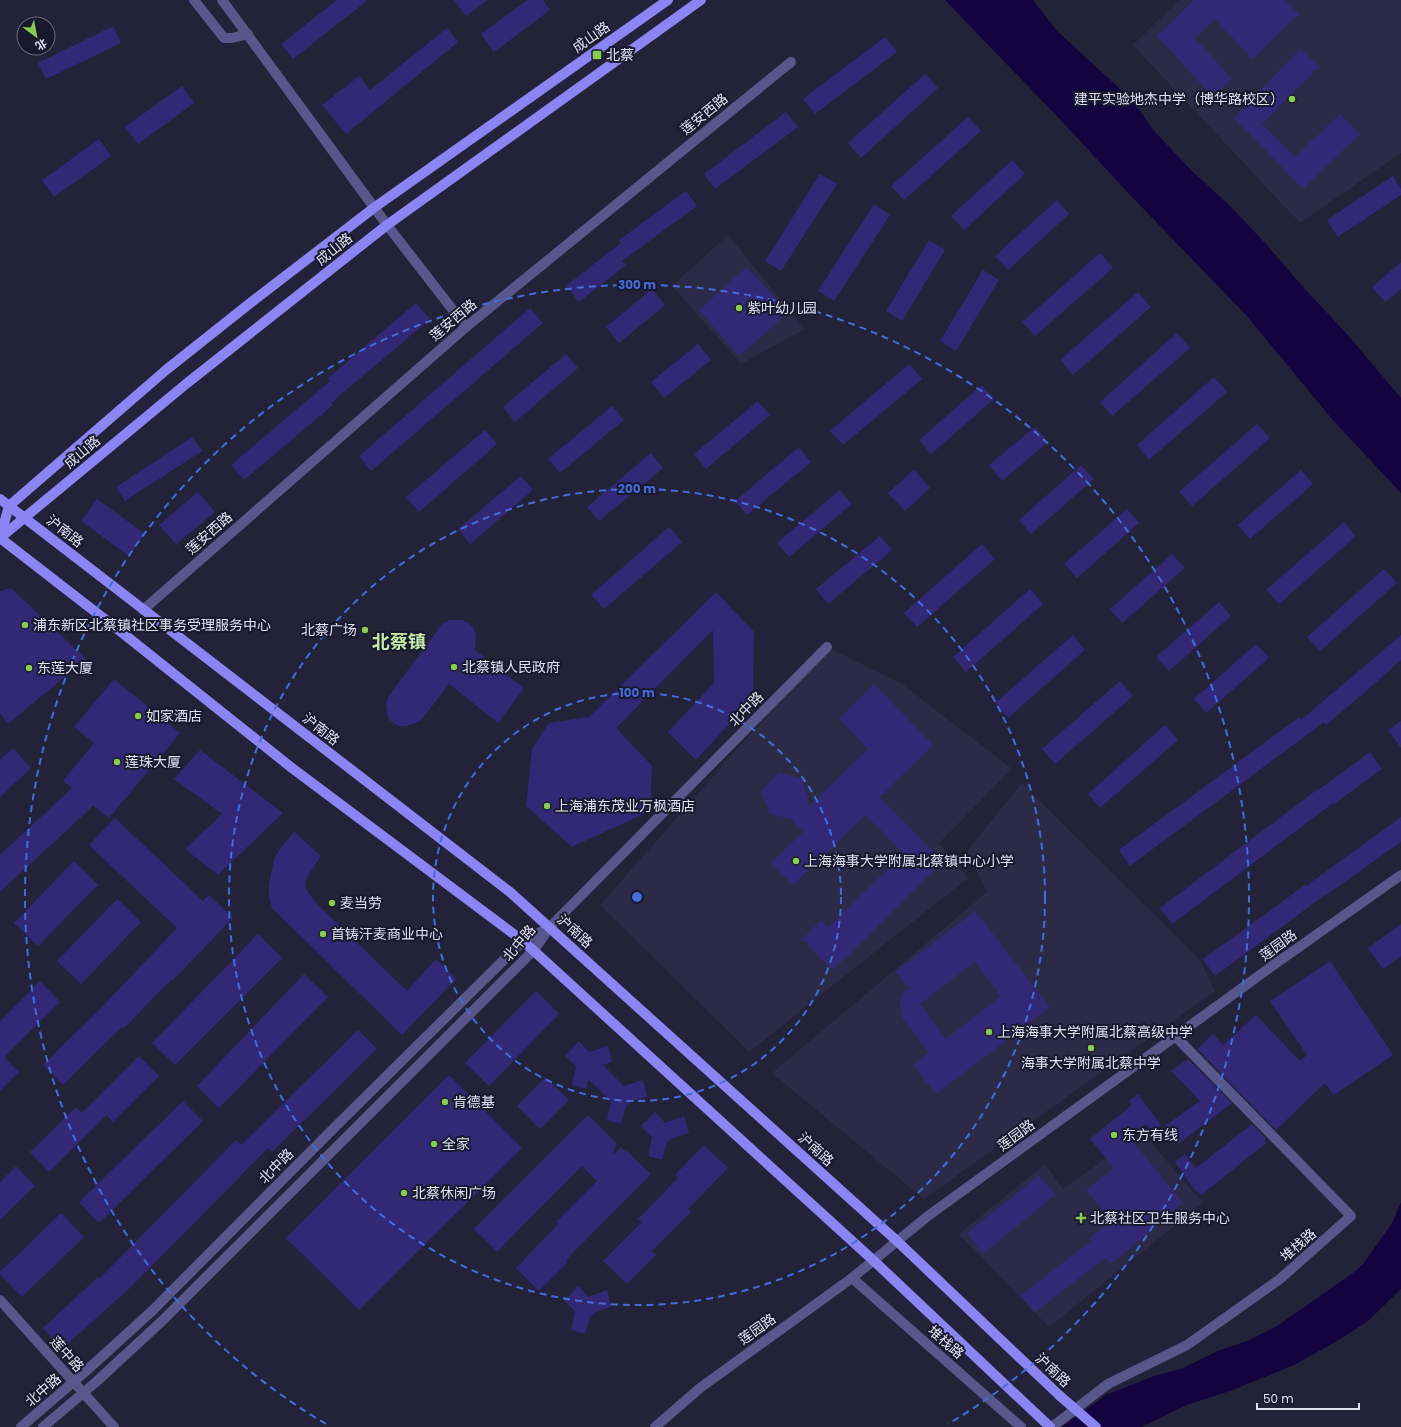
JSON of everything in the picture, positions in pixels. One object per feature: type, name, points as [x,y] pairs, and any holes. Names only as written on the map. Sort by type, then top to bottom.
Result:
[{"type":"main road","name":"成山路","points":[[9,506],[166,370],[375,207],[668,0]]},
{"type":"main road","name":"成山路","points":[[0,538],[186,384],[387,224],[701,0]]},
{"type":"main road","name":"沪南路","points":[[0,499],[142,610],[510,892],[897,1241],[1060,1396],[1096,1427]]},
{"type":"main road","points":[[9,506],[0,538],[292,768],[534,950],[874,1261],[1051,1427]]},
{"type":"street","points":[[194,0],[224,38],[232,38],[248,34]]},
{"type":"street","points":[[222,0],[387,224],[466,327]]},
{"type":"street","name":"莲安西路","points":[[142,610],[466,327],[791,62]]},
{"type":"street","name":"北中路","points":[[43,1427],[83,1393],[162,1321],[534,950],[550,927],[827,647]]},
{"type":"street","name":"莲园路","points":[[655,1427],[705,1384],[852,1278],[928,1216],[1176,1038],[1275,964],[1401,875]]},
{"type":"street","name":"北中路","points":[[22,1427],[152,1311],[343,1118],[523,941],[550,927]]},
{"type":"street","name":"堆栈路","points":[[1051,1427],[1108,1384],[1187,1345],[1280,1279],[1351,1216],[1176,1038]]},
{"type":"street","name":"堆栈路","points":[[852,1278],[1021,1427]]},
{"type":"street","name":"莲中路","points":[[0,1300],[114,1427]]},
{"type":"shaded area","points":[[945,0],[1033,0],[1057,31],[1132,100],[1155,132],[1266,244],[1302,286],[1346,333],[1401,398],[1401,493],[1331,418],[1246,315]]},
{"type":"shaded area","name":"建平实验地杰中学（博华路校区）","points":[[1179,0],[1401,0],[1401,153],[1300,223],[1133,45]]},
{"type":"shaded area","name":"紫叶幼儿园","points":[[728,235],[805,329],[741,364],[672,286]]},
{"type":"shaded area","name":"上海海事大学附属北蔡镇中心小学","points":[[827,647],[902,684],[1012,769],[939,843],[968,878],[749,1052],[600,905]]},
{"type":"shaded area","name":"上海海事大学附属北蔡高级中学","points":[[1022,783],[1200,960],[1215,991],[924,1199],[772,1073],[987,892],[967,851]]},
{"type":"shaded area","name":"北蔡社区卫生服务中心","points":[[1142,1132],[1203,1203],[1049,1327],[959,1234],[1045,1164],[1063,1189]]},
{"type":"shaded area","points":[[1401,1202],[1401,1289],[1368,1321],[1337,1341],[1294,1365],[1230,1391],[1189,1404],[1141,1427],[1062,1427],[1106,1395],[1154,1376],[1181,1369],[1218,1351],[1247,1341],[1277,1326],[1353,1273],[1364,1263],[1392,1223]]},
{"type":"building","points":[[337,0],[368,0],[293,59],[281,44]]},
{"type":"building","points":[[454,0],[488,0],[466,16]]},
{"type":"building","points":[[527,0],[543,0],[550,10],[494,52],[481,34]]},
{"type":"building","points":[[1194,0],[1285,0],[1299,14],[1253,59],[1214,19],[1195,38],[1232,79],[1213,97],[1157,36]]},
{"type":"building","points":[[113,26],[121,43],[46,79],[38,63],[52,56],[56,56],[56,54]]},
{"type":"building","points":[[447,28],[458,42],[346,134],[322,105],[359,76],[370,90]]},
{"type":"building","points":[[885,37],[897,52],[815,114],[803,99]]},
{"type":"building","points":[[1300,49],[1319,67],[1262,124],[1295,157],[1340,114],[1360,134],[1303,189],[1234,118]]},
{"type":"building","points":[[925,74],[938,88],[861,158],[848,143]]},
{"type":"building","points":[[182,86],[194,103],[138,144],[125,127]]},
{"type":"building","points":[[786,112],[798,127],[715,189],[704,174]]},
{"type":"building","points":[[968,117],[981,131],[904,200],[891,186]]},
{"type":"building","points":[[99,139],[111,156],[54,197],[42,180]]},
{"type":"building","points":[[1012,160],[1025,174],[964,230],[951,216]]},
{"type":"building","points":[[820,174],[837,184],[781,271],[765,261]]},
{"type":"building","points":[[1393,176],[1401,189],[1401,195],[1338,237],[1327,220]]},
{"type":"building","points":[[686,191],[697,206],[622,261],[626,265],[579,302],[566,286],[621,243],[619,240]]},
{"type":"building","points":[[1057,200],[1069,214],[1008,270],[995,256]]},
{"type":"building","points":[[874,204],[890,215],[834,301],[818,291]]},
{"type":"building","points":[[929,240],[945,250],[902,321],[886,311]]},
{"type":"building","points":[[1100,253],[1113,268],[1035,336],[1022,322]]},
{"type":"building","points":[[1401,262],[1401,289],[1385,302],[1372,287]]},
{"type":"building","points":[[747,267],[788,313],[739,356],[699,310]]},
{"type":"building","points":[[983,270],[999,280],[956,351],[940,341]]},
{"type":"building","points":[[652,289],[665,305],[619,343],[606,327]]},
{"type":"building","points":[[1138,292],[1151,307],[1073,375],[1060,360]]},
{"type":"building","points":[[416,303],[430,319],[331,403],[333,405],[244,480],[231,465],[330,381],[328,378]]},
{"type":"building","points":[[530,308],[543,323],[371,471],[359,456]]},
{"type":"building","points":[[1177,333],[1190,348],[1112,416],[1100,402]]},
{"type":"building","points":[[698,344],[711,360],[664,398],[651,382]]},
{"type":"building","points":[[566,354],[578,368],[515,422],[503,407]]},
{"type":"building","points":[[909,364],[922,379],[843,445],[830,431]]},
{"type":"building","points":[[1214,377],[1227,392],[1149,460],[1137,445]]},
{"type":"building","points":[[982,385],[994,399],[931,454],[919,440]]},
{"type":"building","points":[[758,401],[770,415],[706,469],[694,454]]},
{"type":"building","points":[[612,406],[624,420],[560,473],[548,459]]},
{"type":"building","points":[[1257,424],[1270,438],[1192,506],[1179,492]]},
{"type":"building","points":[[1035,427],[1048,442],[1002,481],[989,465]]},
{"type":"building","points":[[485,430],[497,444],[419,512],[406,497]]},
{"type":"building","points":[[192,437],[202,451],[125,501],[116,487]]},
{"type":"building","points":[[799,447],[811,462],[747,515],[735,501]]},
{"type":"building","points":[[651,453],[663,468],[599,521],[587,507]]},
{"type":"building","points":[[1081,465],[1094,479],[1031,534],[1019,520]]},
{"type":"building","points":[[914,470],[930,488],[905,511],[888,493]]},
{"type":"building","points":[[1301,470],[1313,484],[1250,539],[1238,525]]},
{"type":"building","points":[[521,476],[533,490],[470,544],[458,529]]},
{"type":"building","points":[[840,490],[852,504],[789,557],[777,543]]},
{"type":"building","points":[[198,492],[215,512],[176,544],[159,525]]},
{"type":"building","points":[[97,499],[145,534],[129,556],[81,521]]},
{"type":"building","points":[[1127,509],[1139,523],[1077,578],[1064,564]]},
{"type":"building","points":[[1344,522],[1356,536],[1279,604],[1266,590]]},
{"type":"building","points":[[669,527],[682,542],[604,609],[591,595]]},
{"type":"building","points":[[880,536],[892,550],[828,604],[816,589]]},
{"type":"building","points":[[982,544],[995,559],[917,627],[904,613]]},
{"type":"building","points":[[1172,554],[1185,568],[1122,623],[1110,609]]},
{"type":"building","points":[[1384,569],[1397,583],[1320,651],[1307,637]]},
{"type":"building","name":"浦东新区北蔡镇社区事务受理服务中心","points":[[11,588],[86,659],[8,724],[0,713],[0,591]]},
{"type":"building","points":[[1030,589],[1043,604],[966,672],[953,657]]},
{"type":"building","points":[[716,592],[754,632],[753,698],[696,760],[668,732],[714,683],[713,630],[616,728],[652,766],[650,811],[572,847],[526,806],[532,749],[549,723],[589,717]]},
{"type":"building","points":[[1219,602],[1231,616],[1169,671],[1156,657]]},
{"type":"building","name":"北蔡镇人民政府","points":[[450,620],[462,620],[473,627],[476,634],[475,650],[524,688],[498,723],[449,684],[423,718],[418,722],[406,726],[399,726],[393,723],[389,719],[387,712],[386,704],[388,697],[442,624]]},
{"type":"building","points":[[1073,635],[1085,650],[1008,718],[995,703]]},
{"type":"building","points":[[1401,635],[1401,660],[1372,686],[1326,725],[1324,722],[1130,866],[1119,850],[1299,717],[1301,720]]},
{"type":"building","points":[[1256,644],[1269,658],[1206,713],[1194,699]]},
{"type":"building","name":"莲珠大厦","points":[[114,679],[180,733],[109,818],[93,806],[0,892],[0,855],[72,788],[63,781],[94,743],[74,727]]},
{"type":"building","points":[[1120,681],[1133,696],[1055,764],[1042,749]]},
{"type":"building","points":[[874,684],[933,745],[880,797],[943,862],[833,970],[802,939],[821,920],[828,927],[904,854],[866,815],[793,885],[771,863],[803,832],[791,819],[770,814],[761,791],[779,772],[802,779],[809,806],[868,749],[839,719]]},
{"type":"building","points":[[1401,721],[1401,748],[1388,730]]},
{"type":"building","points":[[1165,725],[1178,740],[1100,808],[1088,794]]},
{"type":"building","points":[[13,748],[31,768],[0,797],[0,760]]},
{"type":"building","points":[[200,750],[283,813],[218,875],[185,849],[222,814],[174,779]]},
{"type":"building","points":[[1370,752],[1382,769],[1334,804],[1333,803],[1172,924],[1160,908],[1318,789]]},
{"type":"building","points":[[1401,817],[1401,842],[1325,895],[1215,976],[1203,959]]},
{"type":"building","points":[[115,818],[203,901],[209,895],[233,918],[173,980],[172,979],[124,1028],[122,1027],[63,1085],[43,1065],[102,1007],[177,928],[89,845]]},
{"type":"building","name":"首铸汗麦商业中心","points":[[294,832],[321,856],[307,877],[305,886],[309,894],[319,906],[407,991],[436,959],[456,979],[402,1035],[272,908],[269,897],[269,885],[274,859],[282,846]]},
{"type":"building","points":[[74,861],[98,885],[38,946],[14,923]]},
{"type":"building","points":[[117,899],[141,922],[81,984],[57,961]]},
{"type":"building","points":[[975,911],[1050,1007],[936,1094],[913,1065],[929,1053],[903,1019],[900,1000],[902,993],[909,988],[896,971]],"holes":[[[975,962],[1001,996],[946,1039],[920,1004]]]},
{"type":"building","points":[[1401,924],[1401,956],[1383,969],[1368,948]]},
{"type":"building","points":[[258,934],[282,958],[175,1065],[152,1043]]},
{"type":"building","points":[[1330,961],[1393,1055],[1334,1095],[1325,1083],[1276,1130],[1197,1049],[1213,1034],[1223,1045],[1256,1015],[1300,1061],[1307,1055],[1270,1001]]},
{"type":"building","points":[[304,974],[328,997],[219,1108],[197,1086]]},
{"type":"building","points":[[40,981],[60,1002],[4,1057],[19,1072],[0,1091],[0,1021]]},
{"type":"building","points":[[536,991],[559,1014],[489,1086],[465,1063]]},
{"type":"building","points":[[358,1030],[377,1049],[272,1152],[268,1148],[131,1287],[62,1349],[43,1328],[98,1277],[100,1278],[236,1140],[241,1145]]},
{"type":"building","points":[[579,1041],[589,1052],[608,1046],[612,1062],[603,1065],[624,1086],[643,1080],[647,1097],[632,1101],[626,1106],[621,1124],[607,1120],[611,1101],[588,1079],[586,1089],[572,1085],[576,1066],[565,1056]]},
{"type":"building","points":[[139,1056],[159,1076],[113,1122],[107,1115],[49,1172],[30,1152],[76,1107],[82,1113]]},
{"type":"building","points":[[1188,1059],[1232,1103],[1178,1144],[1165,1126],[1200,1101],[1171,1071]]},
{"type":"building","name":"北蔡休闲广场","points":[[449,1075],[522,1148],[359,1310],[286,1238]]},
{"type":"building","points":[[546,1077],[569,1100],[540,1129],[517,1106]]},
{"type":"building","points":[[1138,1094],[1161,1125],[1152,1132],[1146,1124],[1130,1138],[1183,1203],[1111,1264],[1105,1258],[1034,1313],[1021,1295],[1091,1241],[1089,1239],[1111,1220],[1086,1190],[1114,1168],[1090,1139],[1132,1105],[1129,1101]]},
{"type":"building","points":[[183,1101],[203,1121],[99,1223],[79,1202]]},
{"type":"building","points":[[655,1112],[665,1123],[684,1116],[689,1133],[673,1138],[667,1142],[662,1160],[648,1156],[652,1137],[641,1126]]},
{"type":"building","points":[[588,1115],[616,1143],[613,1155],[621,1147],[651,1174],[566,1260],[568,1262],[539,1291],[516,1268],[558,1224],[556,1222],[597,1181],[582,1166],[497,1252],[474,1229]]},
{"type":"building","points":[[1252,1124],[1266,1139],[1264,1140],[1266,1143],[1201,1195],[1198,1191],[1196,1192],[1175,1162],[1185,1154],[1196,1168]]},
{"type":"building","points":[[704,1145],[728,1168],[688,1209],[691,1212],[652,1251],[656,1255],[627,1284],[603,1261],[642,1222],[638,1219],[678,1178],[675,1175]]},
{"type":"building","points":[[16,1166],[35,1186],[0,1220],[0,1182]]},
{"type":"building","points":[[1039,1175],[1055,1195],[983,1254],[967,1233]]},
{"type":"building","points":[[61,1213],[84,1237],[22,1297],[0,1274],[0,1272]]},
{"type":"building","points":[[578,1286],[588,1297],[607,1290],[611,1307],[596,1312],[590,1317],[585,1334],[571,1330],[575,1311],[564,1301]]},
{"type":"place","name":"北蔡","points":[[597,55]]},
{"type":"place","name":"建平实验地杰中学（博华路校区）","points":[[1292,99]]},
{"type":"place","name":"紫叶幼儿园","points":[[739,308]]},
{"type":"place","name":"浦东新区北蔡镇社区事务受理服务中心","points":[[25,625]]},
{"type":"place","name":"北蔡广场","points":[[365,630]]},
{"type":"place","name":"北蔡镇人民政府","points":[[454,667]]},
{"type":"place","name":"东莲大厦","points":[[29,668]]},
{"type":"place","name":"如家酒店","points":[[138,716]]},
{"type":"place","name":"莲珠大厦","points":[[117,762]]},
{"type":"place","name":"上海浦东茂业万枫酒店","points":[[547,806]]},
{"type":"place","name":"上海海事大学附属北蔡镇中心小学","points":[[796,861]]},
{"type":"place","name":"麦当劳","points":[[332,903]]},
{"type":"place","name":"首铸汗麦商业中心","points":[[323,934]]},
{"type":"place","name":"上海海事大学附属北蔡高级中学","points":[[989,1032]]},
{"type":"place","name":"海事大学附属北蔡中学","points":[[1091,1048]]},
{"type":"place","name":"肯德基","points":[[445,1102]]},
{"type":"place","name":"东方有线","points":[[1114,1135]]},
{"type":"place","name":"全家","points":[[434,1144]]},
{"type":"place","name":"北蔡休闲广场","points":[[404,1193]]},
{"type":"place","name":"北蔡社区卫生服务中心","points":[[1081,1218]]},
{"type":"district","name":"北蔡镇","points":[[399,642]]}]
